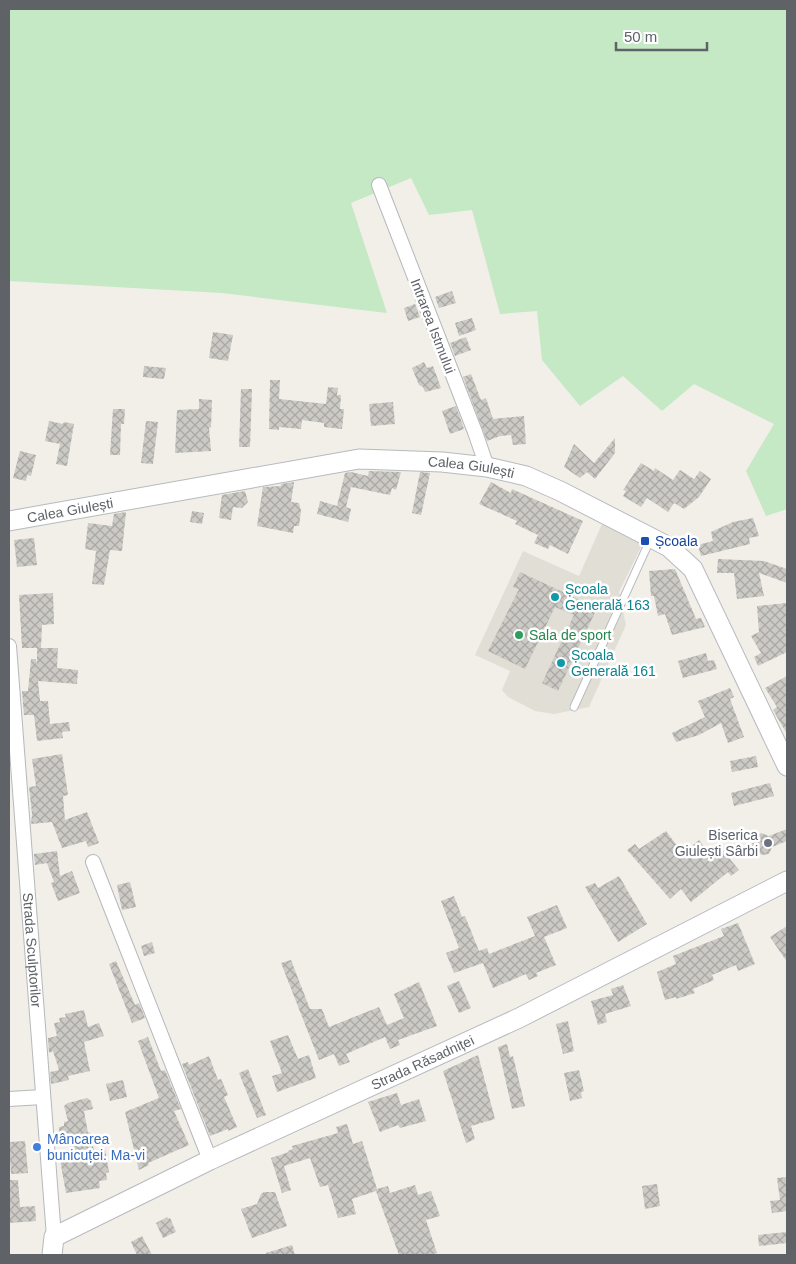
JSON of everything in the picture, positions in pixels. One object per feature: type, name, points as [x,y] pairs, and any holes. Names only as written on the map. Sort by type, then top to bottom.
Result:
[{"type":"main road","name":"Calea Giulești","points":[[9,521],[359,459],[442,462],[487,467],[526,476],[560,491],[669,547],[692,569],[787,766]]},
{"type":"main road","name":"Strada Răsadniței","points":[[53,1246],[210,1160],[519,1018],[787,881]]},
{"type":"street","name":"Intrarea Istmului","points":[[379,185],[487,467]]},
{"type":"street","name":"Strada Sculptorilor","points":[[9,646],[44,1097],[53,1246]]},
{"type":"street","points":[[93,862],[210,1160]]},
{"type":"street","points":[[9,1099],[44,1097]]},
{"type":"lane","points":[[574,707],[651,537]]},
{"type":"shaded area","points":[[602,524],[643,543],[619,592],[626,625],[589,707],[554,714],[535,711],[508,697],[502,690],[510,671],[475,655],[523,551],[579,576]]},
{"type":"green space","points":[[9,9],[787,9],[787,509],[766,516],[746,471],[774,424],[694,384],[662,411],[623,376],[580,406],[542,360],[537,311],[500,314],[472,210],[429,215],[411,178],[351,203],[387,313],[222,293],[9,281]]},
{"type":"building","points":[[452,291],[456,303],[439,308],[435,297]]},
{"type":"building","points":[[415,304],[420,317],[408,321],[404,308]]},
{"type":"building","points":[[472,318],[476,330],[459,336],[455,323]]},
{"type":"building","points":[[213,332],[233,335],[228,361],[209,358]]},
{"type":"building","points":[[466,337],[471,350],[455,356],[450,343]]},
{"type":"building","points":[[424,362],[427,368],[433,366],[441,388],[425,392],[423,387],[419,385],[412,368]]},
{"type":"building","points":[[144,366],[166,368],[164,379],[143,377]]},
{"type":"building","points":[[471,374],[481,400],[486,398],[493,419],[524,416],[526,444],[513,445],[511,435],[500,436],[487,441],[463,377]]},
{"type":"building","points":[[270,380],[280,380],[279,399],[326,404],[328,387],[338,388],[337,395],[341,395],[340,409],[344,409],[342,429],[324,427],[324,423],[302,420],[301,429],[279,427],[279,430],[269,429]]},
{"type":"building","points":[[241,389],[252,389],[250,447],[239,447]]},
{"type":"building","points":[[199,399],[212,400],[211,428],[209,427],[211,451],[175,453],[177,410],[199,409]]},
{"type":"building","points":[[393,402],[395,424],[371,426],[369,404]]},
{"type":"building","points":[[456,406],[464,429],[450,434],[442,411]]},
{"type":"building","points":[[113,409],[125,409],[124,424],[121,424],[120,455],[110,455]]},
{"type":"building","points":[[49,421],[74,424],[67,466],[56,464],[60,444],[45,441]]},
{"type":"building","points":[[146,421],[158,422],[153,464],[141,463]]},
{"type":"building","points":[[615,438],[615,453],[595,479],[587,472],[580,478],[564,467],[574,444],[594,463]]},
{"type":"building","points":[[20,451],[36,455],[31,476],[27,475],[26,481],[13,478]]},
{"type":"building","points":[[641,463],[654,471],[655,468],[673,480],[680,470],[694,479],[700,471],[711,479],[699,497],[684,509],[674,503],[668,512],[647,498],[641,507],[623,496],[626,491],[623,490]]},
{"type":"building","points":[[369,471],[401,472],[396,490],[392,488],[390,495],[351,487],[346,507],[351,509],[348,522],[317,514],[320,501],[337,506],[345,473],[351,472],[368,476]]},
{"type":"building","points":[[420,472],[430,473],[421,515],[412,513]]},
{"type":"building","points":[[294,482],[291,502],[299,503],[301,511],[299,526],[294,526],[293,533],[257,526],[263,487],[281,486],[281,484]]},
{"type":"building","points":[[491,482],[511,493],[512,489],[583,521],[568,554],[550,545],[548,549],[534,543],[538,535],[515,524],[517,521],[479,504]]},
{"type":"building","points":[[245,491],[248,502],[242,508],[233,507],[231,520],[219,518],[222,495]]},
{"type":"building","points":[[192,511],[204,513],[202,524],[190,522]]},
{"type":"building","points":[[126,512],[122,551],[110,550],[104,585],[92,584],[96,551],[85,549],[88,523],[112,526],[114,514]]},
{"type":"building","points":[[753,518],[759,536],[749,538],[750,544],[701,556],[698,545],[713,541],[711,532],[733,522]]},
{"type":"building","points":[[34,538],[37,565],[17,567],[14,540]]},
{"type":"building","points":[[718,559],[764,561],[787,569],[787,583],[759,573],[764,596],[737,599],[734,573],[717,573]]},
{"type":"building","points":[[675,569],[696,619],[701,618],[705,627],[672,635],[665,614],[658,616],[654,596],[651,596],[649,571]]},
{"type":"building","points":[[520,572],[597,608],[558,691],[542,683],[574,615],[555,607],[525,669],[488,651],[519,589],[513,587]]},
{"type":"building","points":[[53,593],[54,624],[42,625],[41,648],[58,648],[57,668],[78,670],[77,684],[38,681],[40,701],[48,701],[50,724],[69,722],[70,731],[62,732],[63,738],[37,741],[34,715],[24,715],[22,691],[28,691],[31,659],[36,659],[37,666],[37,648],[22,648],[19,595]]},
{"type":"building","points":[[787,603],[787,652],[758,666],[754,657],[761,653],[751,636],[759,632],[757,606]]},
{"type":"building","points":[[706,653],[708,661],[714,660],[717,669],[683,678],[678,661]]},
{"type":"building","points":[[787,676],[787,734],[773,710],[777,707],[765,688]]},
{"type":"building","points":[[730,688],[734,697],[730,699],[744,737],[728,743],[721,723],[699,735],[676,742],[672,733],[705,717],[698,701]]},
{"type":"building","points":[[62,754],[68,795],[63,796],[65,820],[87,812],[99,843],[88,847],[86,841],[62,848],[52,822],[31,824],[32,814],[29,787],[36,786],[32,759]]},
{"type":"building","points":[[756,756],[758,767],[732,772],[730,761]]},
{"type":"building","points":[[770,783],[774,796],[734,806],[731,793]]},
{"type":"building","name":"Biserica Giulești Sârbi","points":[[787,829],[787,841],[772,847],[769,854],[762,855],[752,849],[751,844],[755,842],[757,835],[761,833],[769,836]]},
{"type":"building","points":[[666,831],[683,854],[699,840],[711,855],[720,847],[739,870],[731,876],[728,872],[691,902],[681,889],[670,899],[627,850],[635,844],[639,849]]},
{"type":"building","points":[[57,851],[60,876],[72,871],[80,893],[58,901],[51,883],[54,882],[47,863],[35,865],[34,854]]},
{"type":"building","points":[[619,876],[647,924],[618,942],[585,887],[595,883],[598,888]]},
{"type":"building","points":[[130,882],[136,907],[122,910],[117,885]]},
{"type":"building","points":[[454,896],[462,917],[465,916],[479,951],[487,948],[489,954],[535,936],[527,917],[557,905],[567,928],[544,937],[556,965],[536,973],[538,976],[529,980],[526,974],[493,988],[483,963],[454,973],[446,953],[459,948],[441,901]]},
{"type":"building","points":[[738,923],[755,964],[738,971],[736,965],[712,975],[714,980],[693,989],[695,993],[676,999],[676,997],[665,1000],[657,972],[676,964],[673,956],[724,936],[721,929]]},
{"type":"building","points":[[787,926],[787,962],[770,937]]},
{"type":"building","points":[[152,942],[155,953],[144,956],[141,946]]},
{"type":"building","points":[[291,960],[310,1009],[322,1009],[329,1027],[379,1007],[387,1025],[404,1018],[394,994],[419,982],[437,1026],[398,1040],[400,1045],[390,1049],[385,1037],[346,1054],[350,1062],[339,1066],[334,1054],[319,1060],[281,963]]},
{"type":"building","points":[[116,961],[135,1005],[139,1003],[145,1018],[132,1023],[109,964]]},
{"type":"building","points":[[459,981],[471,1008],[459,1013],[447,986]]},
{"type":"building","points":[[623,985],[631,1006],[605,1014],[607,1022],[598,1025],[591,1001],[613,995],[611,989]]},
{"type":"building","points":[[84,1010],[88,1027],[99,1023],[104,1036],[84,1042],[90,1071],[68,1076],[69,1080],[51,1084],[50,1072],[59,1070],[53,1051],[49,1053],[48,1038],[57,1036],[54,1023],[60,1022],[59,1018],[66,1017],[65,1014]]},
{"type":"building","points":[[568,1021],[574,1051],[563,1054],[556,1024]]},
{"type":"building","points":[[288,1035],[298,1059],[309,1055],[316,1078],[277,1092],[272,1076],[282,1073],[270,1041]]},
{"type":"building","points":[[148,1037],[161,1071],[165,1070],[181,1109],[174,1111],[189,1145],[148,1163],[149,1165],[139,1170],[125,1112],[159,1098],[138,1041]]},
{"type":"building","points":[[507,1044],[510,1057],[513,1056],[525,1106],[512,1109],[498,1047]]},
{"type":"building","points":[[478,1055],[495,1119],[471,1126],[475,1139],[466,1143],[443,1071]]},
{"type":"building","points":[[209,1056],[218,1080],[221,1079],[228,1095],[224,1097],[237,1127],[210,1136],[182,1064],[188,1062],[189,1065]]},
{"type":"building","points":[[248,1069],[266,1115],[257,1118],[239,1073]]},
{"type":"building","points":[[579,1070],[584,1091],[581,1092],[582,1098],[570,1101],[564,1073]]},
{"type":"building","points":[[123,1080],[127,1097],[110,1101],[106,1084]]},
{"type":"building","points":[[397,1093],[401,1105],[419,1099],[426,1121],[400,1128],[398,1125],[380,1132],[368,1102]]},
{"type":"building","points":[[87,1098],[91,1101],[93,1109],[84,1111],[88,1133],[90,1132],[94,1150],[105,1149],[109,1172],[106,1173],[107,1180],[99,1181],[100,1188],[66,1193],[60,1160],[72,1159],[68,1136],[60,1137],[59,1127],[64,1126],[64,1122],[68,1121],[64,1106],[68,1103]]},
{"type":"building","points":[[347,1124],[353,1144],[362,1141],[377,1189],[388,1186],[390,1193],[415,1185],[418,1195],[431,1191],[440,1216],[426,1220],[437,1253],[430,1255],[399,1255],[376,1191],[352,1199],[356,1214],[338,1218],[328,1185],[320,1187],[310,1158],[284,1166],[291,1190],[282,1193],[271,1158],[289,1152],[293,1149],[292,1146],[338,1133],[336,1127]]},
{"type":"building","points":[[25,1141],[28,1173],[11,1174],[9,1142]]},
{"type":"building","points":[[787,1177],[787,1211],[772,1213],[770,1201],[780,1200],[777,1178]]},
{"type":"building","points":[[9,1180],[18,1180],[20,1207],[35,1206],[36,1221],[9,1223]]},
{"type":"building","points":[[657,1184],[660,1206],[645,1209],[642,1186]]},
{"type":"building","points":[[264,1192],[275,1192],[287,1226],[252,1238],[241,1209],[257,1204],[261,1194]]},
{"type":"building","points":[[167,1217],[168,1219],[170,1218],[176,1232],[163,1238],[156,1223]]},
{"type":"building","points":[[787,1232],[787,1243],[759,1246],[758,1235]]},
{"type":"building","points":[[142,1236],[152,1255],[137,1255],[131,1242]]},
{"type":"building","points":[[292,1245],[295,1255],[266,1255],[266,1253]]},
{"type":"place","name":"Școala","points":[[645,541]]},
{"type":"place","name":"Școala Generală 163","points":[[555,597]]},
{"type":"place","name":"Sala de sport","points":[[519,635]]},
{"type":"place","name":"Școala Generală 161","points":[[561,663]]},
{"type":"place","name":"Biserica Giulești Sârbi","points":[[768,843]]},
{"type":"place","name":"Mâncarea bunicuței. Ma-vi","points":[[37,1147]]}]
